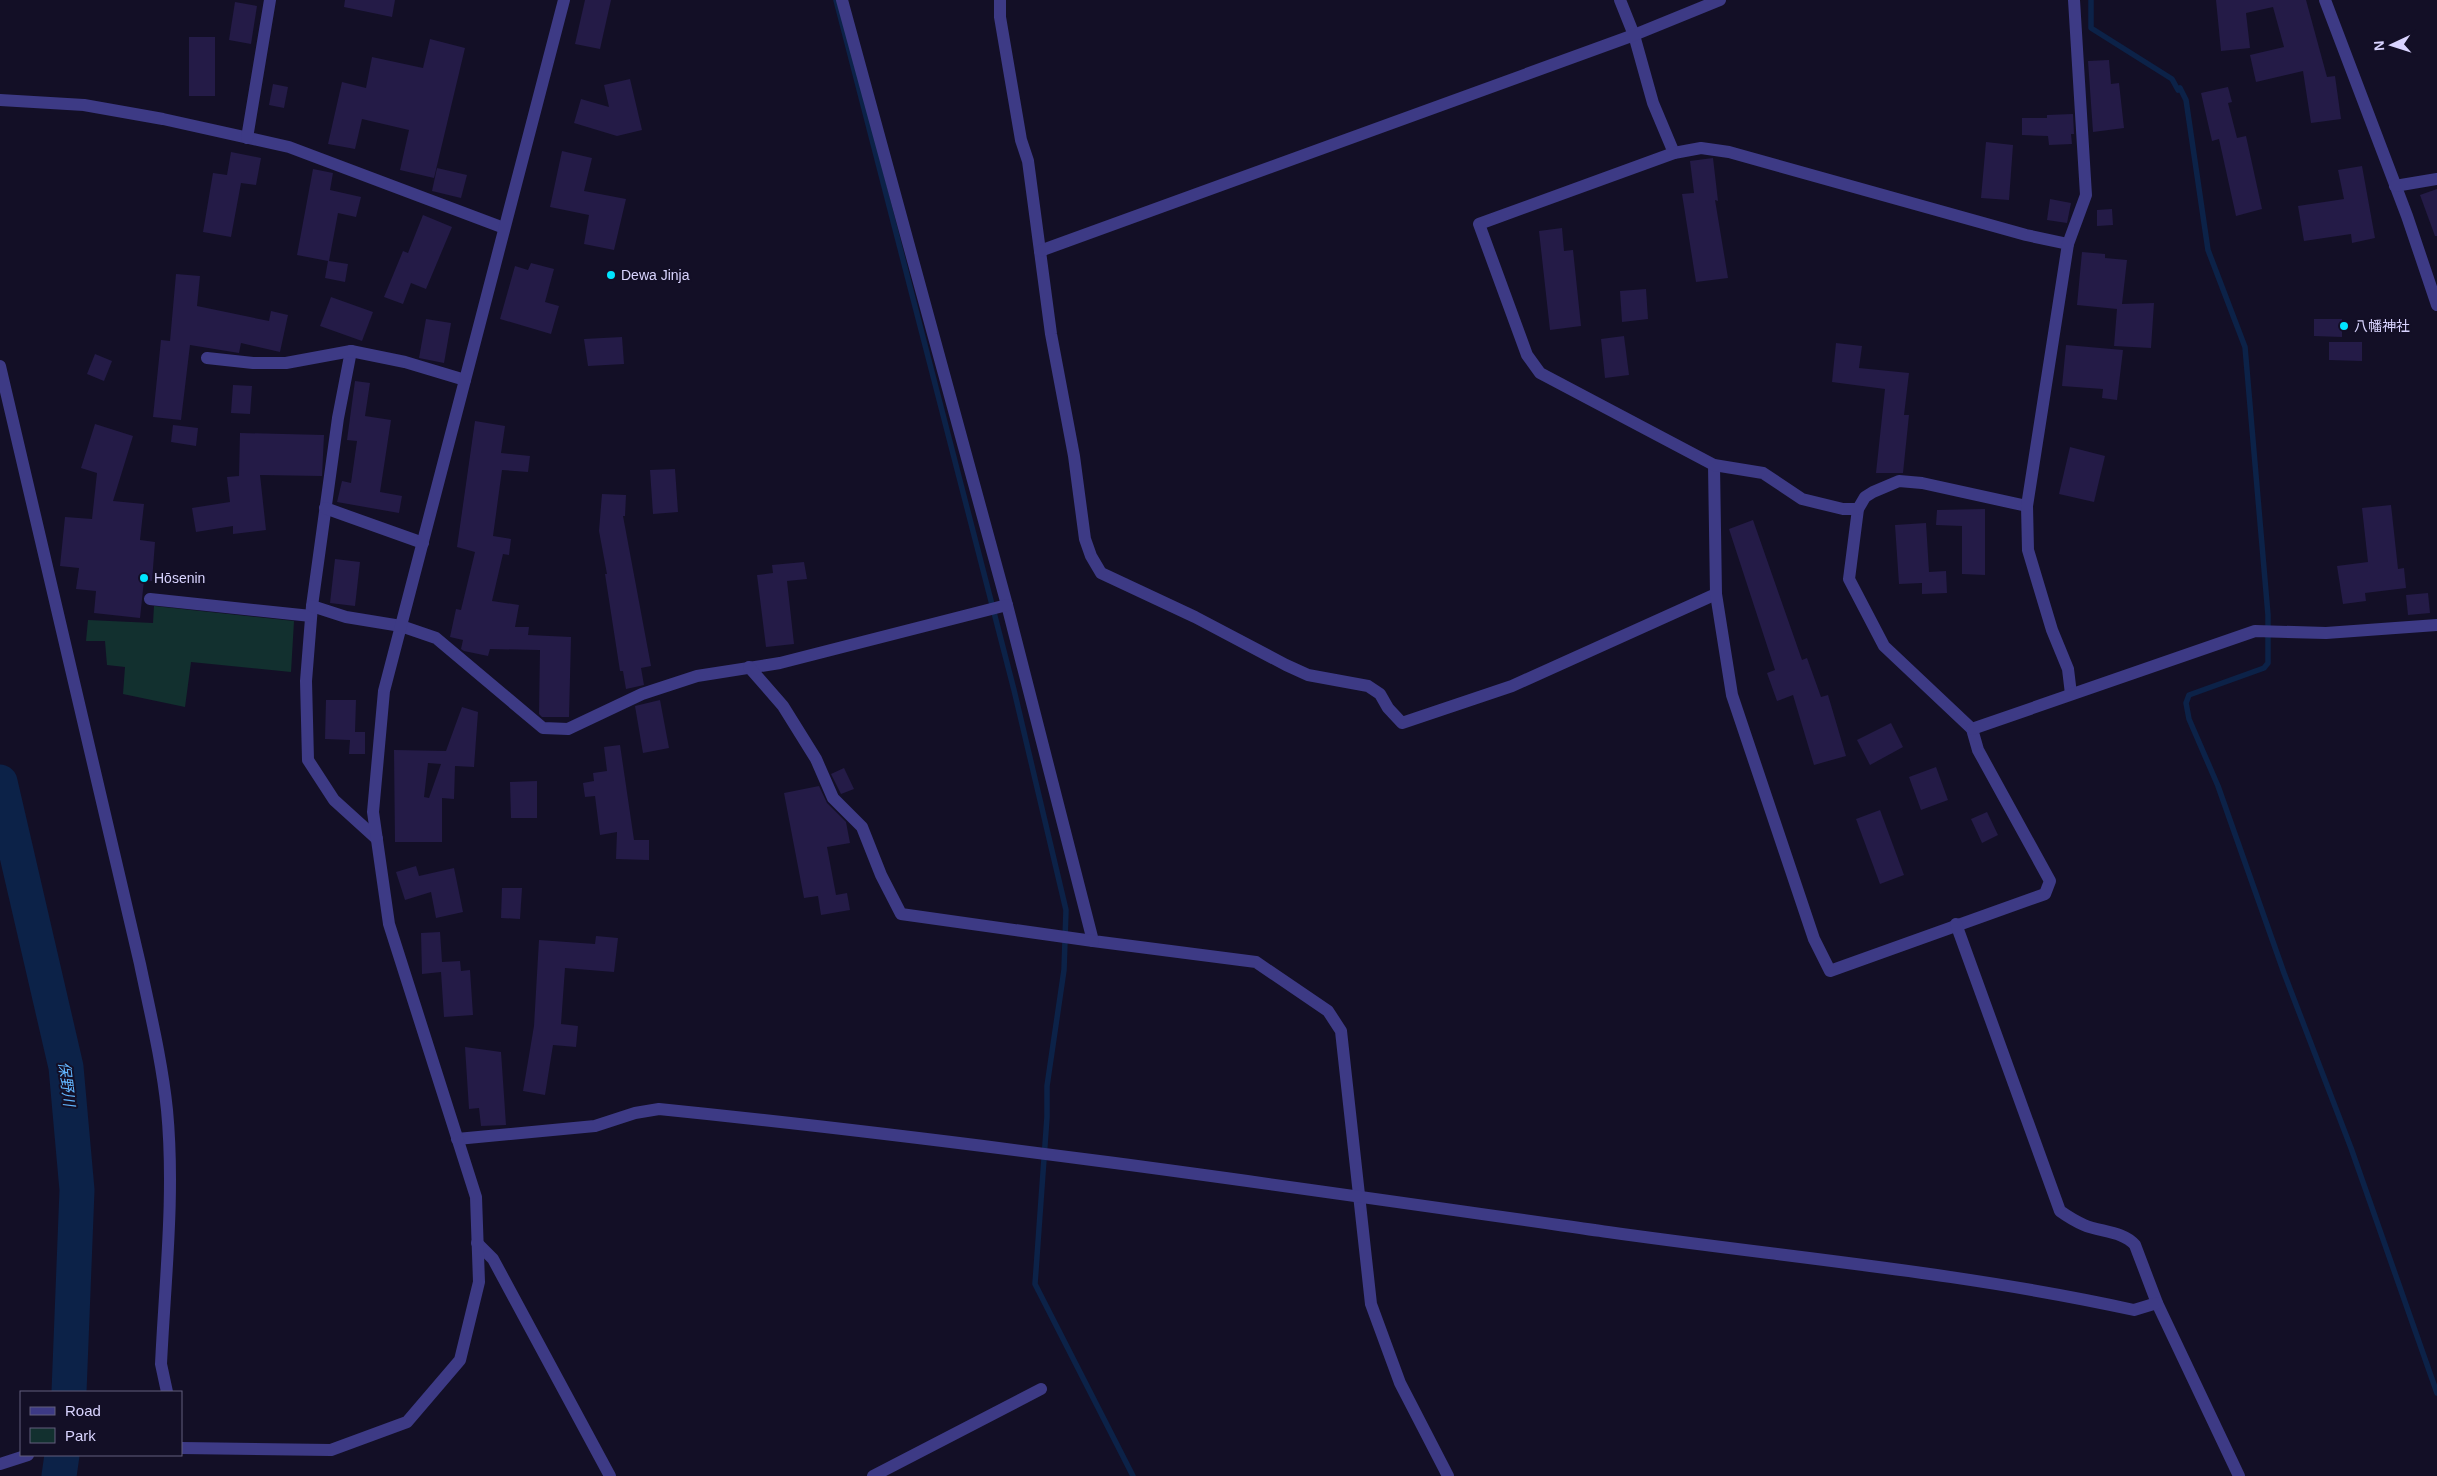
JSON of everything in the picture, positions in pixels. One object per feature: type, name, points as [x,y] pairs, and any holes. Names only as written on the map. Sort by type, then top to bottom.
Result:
[{"type":"street","points":[[248,138],[270,0]]},
{"type":"street","points":[[182,1448],[331,1450],[407,1422],[460,1360],[478,1282],[476,1197],[389,924],[373,812],[384,691],[564,0]]},
{"type":"street","points":[[842,0],[1007,605],[1093,941]]},
{"type":"street","points":[[1000,0],[1000,17],[1021,140],[1028,161],[1051,334],[1074,456],[1085,539],[1091,556],[1101,573],[1195,617],[1300,672],[1368,686],[1380,694],[1388,708],[1402,723],[1512,686],[1716,594]]},
{"type":"street","points":[[1620,0],[1634,35],[1653,102],[1674,153]]},
{"type":"street","points":[[1040,251],[1634,35],[1720,0]]},
{"type":"street","points":[[2071,694],[2068,669],[2052,630],[2028,550],[2027,506],[2068,244],[2086,195],[2074,0]]},
{"type":"street","points":[[2325,0],[2395,186],[2437,306]]},
{"type":"street","points":[[0,100],[84,105],[289,147],[504,228]]},
{"type":"street","points":[[1858,509],[1843,509],[1802,500],[1763,472],[1714,465],[1540,373],[1527,356],[1479,224],[1674,153],[1701,148],[1729,152],[1942,212],[2068,244]]},
{"type":"street","points":[[2395,186],[2437,179]]},
{"type":"street","points":[[207,358],[252,363],[286,363],[351,351],[406,362],[465,380]]},
{"type":"street","points":[[351,351],[325,508],[311,611],[306,681],[308,760],[334,800],[377,839]]},
{"type":"street","points":[[0,366],[140,964],[167,1110],[169,1184],[161,1364],[167,1391]]},
{"type":"street","points":[[1714,465],[1716,594],[1732,695],[1814,939],[1830,970],[2045,894],[2050,881],[1978,750],[1972,729],[1884,646],[1849,579],[1858,509],[1865,497],[1899,481],[1922,482],[2027,506]]},
{"type":"street","points":[[325,508],[423,543]]},
{"type":"street","points":[[150,599],[311,611],[401,626],[436,638],[543,728],[568,729],[642,694],[697,676],[780,663],[1007,605]]},
{"type":"street","points":[[1972,729],[2255,631],[2326,633],[2437,625]]},
{"type":"street","points":[[749,667],[783,706],[816,759],[833,798],[862,827],[881,875],[900,914],[1053,937],[1256,962],[1328,1011],[1341,1031],[1371,1304],[1400,1383],[1448,1476]]},
{"type":"street","points":[[1956,924],[2060,1210],[2084,1225],[2131,1240],[2135,1245],[2157,1303],[2239,1476]]},
{"type":"street","points":[[457,1139],[595,1126],[635,1113],[659,1109],[836,1127],[1359,1196],[1696,1245],[1955,1278],[2134,1310],[2157,1303]]},
{"type":"street","points":[[477,1243],[493,1259],[610,1476]]},
{"type":"street","points":[[873,1476],[1041,1389]]},
{"type":"street","points":[[0,1464],[25,1456]]},
{"type":"green space","points":[[154,606],[294,621],[291,672],[191,662],[185,707],[123,694],[125,667],[107,665],[105,641],[86,641],[88,620],[153,623]]},
{"type":"building","points":[[345,0],[395,0],[392,17],[344,7]]},
{"type":"building","points":[[585,0],[611,0],[600,49],[575,44]]},
{"type":"building","points":[[2216,0],[2306,0],[2327,77],[2335,76],[2341,119],[2311,123],[2303,71],[2256,82],[2250,55],[2284,47],[2273,7],[2246,13],[2250,48],[2221,51]]},
{"type":"building","points":[[235,2],[257,6],[251,44],[229,40]]},
{"type":"building","points":[[189,37],[215,37],[215,96],[189,96]]},
{"type":"building","points":[[430,39],[465,48],[434,178],[400,170],[409,130],[362,119],[355,149],[328,144],[342,82],[366,88],[372,57],[423,68]]},
{"type":"building","points":[[2109,60],[2111,84],[2119,83],[2124,128],[2093,132],[2088,61]]},
{"type":"building","points":[[630,79],[642,130],[617,136],[574,123],[581,99],[609,107],[604,85]]},
{"type":"building","points":[[273,84],[288,87],[284,108],[269,105]]},
{"type":"building","points":[[2228,87],[2232,102],[2228,103],[2237,138],[2246,136],[2262,209],[2236,216],[2219,139],[2212,141],[2201,93]]},
{"type":"building","points":[[2073,114],[2074,134],[2071,134],[2072,144],[2049,145],[2048,136],[2022,135],[2022,118],[2047,118],[2047,115]]},
{"type":"building","points":[[1986,142],[2013,145],[2009,200],[1981,198]]},
{"type":"building","points":[[562,151],[592,158],[584,191],[626,199],[614,250],[584,244],[589,215],[550,207]]},
{"type":"building","points":[[231,152],[261,158],[256,185],[241,183],[231,237],[203,232],[213,173],[227,175]]},
{"type":"building","points":[[1713,158],[1718,201],[1715,200],[1728,278],[1696,282],[1682,194],[1694,193],[1690,161]]},
{"type":"building","points":[[2362,166],[2375,238],[2352,243],[2351,234],[2304,241],[2298,206],[2344,199],[2338,170]]},
{"type":"building","points":[[437,168],[467,175],[461,198],[432,191]]},
{"type":"building","points":[[313,169],[333,173],[330,190],[361,197],[356,217],[338,213],[329,261],[348,264],[345,282],[325,278],[328,261],[297,255]]},
{"type":"building","points":[[2437,189],[2437,236],[2435,236],[2420,195]]},
{"type":"building","points":[[2050,199],[2071,203],[2067,223],[2047,220]]},
{"type":"building","points":[[2112,209],[2113,225],[2097,226],[2097,210]]},
{"type":"building","points":[[423,215],[452,227],[426,289],[411,283],[403,304],[384,297],[403,251],[408,253]]},
{"type":"building","points":[[1562,228],[1564,251],[1573,250],[1581,326],[1550,330],[1539,231]]},
{"type":"building","points":[[2082,252],[2105,254],[2105,258],[2127,260],[2122,304],[2154,303],[2151,348],[2114,346],[2117,309],[2077,305]]},
{"type":"building","points":[[531,263],[554,269],[545,302],[559,306],[551,334],[500,319],[515,266],[528,270]]},
{"type":"building","points":[[176,274],[200,276],[197,306],[269,321],[271,311],[288,315],[280,352],[241,343],[239,353],[190,345],[181,420],[153,417],[161,340],[170,341]]},
{"type":"building","points":[[1646,289],[1648,319],[1622,322],[1620,291]]},
{"type":"building","points":[[331,297],[373,312],[362,341],[320,326]]},
{"type":"building","points":[[426,319],[451,323],[444,363],[419,358]]},
{"type":"building","points":[[2314,319],[2342,319],[2342,337],[2314,336]]},
{"type":"building","points":[[1624,336],[1629,375],[1605,378],[1601,339]]},
{"type":"building","points":[[622,337],[624,364],[588,366],[584,339]]},
{"type":"building","points":[[2329,342],[2362,342],[2362,361],[2329,360]]},
{"type":"building","points":[[1836,343],[1862,346],[1859,368],[1909,373],[1904,415],[1909,415],[1903,473],[1876,473],[1885,389],[1832,382]]},
{"type":"building","points":[[2066,345],[2123,350],[2117,400],[2102,398],[2103,389],[2062,386]]},
{"type":"building","points":[[95,354],[112,361],[104,381],[87,374]]},
{"type":"building","points":[[355,381],[370,383],[365,416],[391,420],[380,492],[402,496],[399,513],[337,502],[342,481],[351,483],[357,441],[347,440]]},
{"type":"building","points":[[233,385],[252,386],[250,414],[231,413]]},
{"type":"building","points":[[475,421],[505,426],[501,453],[530,456],[528,472],[502,470],[493,536],[511,539],[509,555],[503,554],[492,601],[519,605],[515,627],[529,627],[528,635],[571,637],[569,717],[542,717],[539,714],[540,650],[490,649],[488,656],[464,651],[461,649],[463,640],[450,637],[456,609],[461,610],[475,552],[457,547]]},
{"type":"building","points":[[95,424],[133,436],[113,501],[144,504],[140,540],[155,542],[152,581],[144,580],[140,618],[94,613],[96,591],[76,589],[79,568],[60,566],[65,517],[92,519],[97,473],[81,468]]},
{"type":"building","points":[[173,425],[198,428],[196,446],[171,442]]},
{"type":"building","points":[[240,433],[324,435],[322,476],[260,475],[266,530],[233,534],[233,526],[196,532],[192,508],[230,502],[227,477],[239,476]]},
{"type":"building","points":[[2070,447],[2105,456],[2094,502],[2059,494]]},
{"type":"building","points":[[675,469],[678,512],[653,514],[650,470]]},
{"type":"building","points":[[602,494],[626,495],[625,516],[623,516],[651,666],[641,668],[644,685],[626,689],[623,671],[620,671],[605,574],[607,574],[599,531]]},
{"type":"building","points":[[2391,505],[2398,569],[2404,568],[2406,588],[2365,593],[2366,601],[2343,604],[2337,566],[2368,562],[2362,508]]},
{"type":"building","points":[[1985,509],[1985,575],[1962,574],[1962,526],[1936,525],[1937,510]]},
{"type":"building","points":[[1753,520],[1802,660],[1807,658],[1821,697],[1828,695],[1846,756],[1814,765],[1793,695],[1777,701],[1767,673],[1775,670],[1729,529]]},
{"type":"building","points":[[1926,523],[1929,572],[1946,571],[1947,593],[1922,594],[1922,583],[1899,584],[1895,525]]},
{"type":"building","points":[[335,559],[360,562],[355,606],[330,603]]},
{"type":"building","points":[[804,562],[807,579],[787,581],[794,644],[766,647],[757,575],[773,573],[772,565]]},
{"type":"building","points":[[2428,593],[2430,613],[2408,615],[2406,595]]},
{"type":"building","points":[[326,700],[356,700],[355,732],[365,732],[365,754],[349,754],[350,740],[325,739]]},
{"type":"building","points":[[660,700],[669,748],[643,753],[635,706]]},
{"type":"building","points":[[462,707],[478,712],[474,767],[455,766],[454,799],[442,798],[442,842],[395,842],[394,750],[446,751]],"holes":[[[428,763],[441,764],[429,798],[424,797]]]},
{"type":"building","points":[[1891,723],[1903,747],[1870,765],[1857,740]]},
{"type":"building","points":[[620,745],[634,840],[649,840],[649,860],[616,859],[617,832],[600,835],[595,796],[585,797],[583,783],[594,781],[593,773],[607,771],[604,747]]},
{"type":"building","points":[[1936,767],[1948,800],[1921,810],[1909,777]]},
{"type":"building","points":[[844,768],[854,789],[841,794],[831,774]]},
{"type":"building","points":[[537,781],[537,818],[511,818],[510,782]]},
{"type":"building","points":[[819,786],[827,803],[846,822],[850,843],[827,847],[836,895],[847,893],[850,910],[821,915],[818,896],[804,898],[784,793]]},
{"type":"building","points":[[1880,810],[1904,875],[1880,884],[1856,819]]},
{"type":"building","points":[[1987,812],[1998,835],[1982,843],[1971,819]]},
{"type":"building","points":[[416,866],[419,876],[454,868],[463,912],[436,918],[431,892],[405,900],[396,872]]},
{"type":"building","points":[[502,888],[522,888],[520,919],[501,918]]},
{"type":"building","points":[[440,932],[442,962],[460,961],[461,971],[470,970],[473,1015],[444,1017],[441,972],[422,974],[421,933]]},
{"type":"building","points":[[596,936],[618,938],[614,972],[565,968],[561,1024],[578,1026],[576,1047],[553,1045],[545,1095],[523,1091],[534,1026],[539,940],[595,944]]},
{"type":"building","points":[[465,1047],[501,1052],[506,1125],[481,1126],[479,1108],[469,1109]]},
{"type":"waterway","points":[[836,0],[1014,690],[1066,910],[1064,970],[1047,1086],[1047,1117],[1035,1284],[1133,1476]]},
{"type":"waterway","points":[[2091,0],[2091,28],[2172,79],[2178,90],[2180,88],[2186,100],[2208,250],[2245,347],[2268,615],[2268,663],[2264,668],[2189,695],[2186,703],[2189,719],[2218,786],[2284,973],[2351,1148],[2437,1393]]},
{"type":"waterway","name":"保野川","points":[[0,782],[66,1067],[77,1190],[69,1391]]},
{"type":"waterway","name":"保野川","points":[[59,1476],[62,1456]]},
{"type":"place","name":"Dewa Jinja","points":[[611,275]]},
{"type":"place","name":"八幡神社","points":[[2344,326]]},
{"type":"place","name":"Hōsenin","points":[[144,578]]}]
